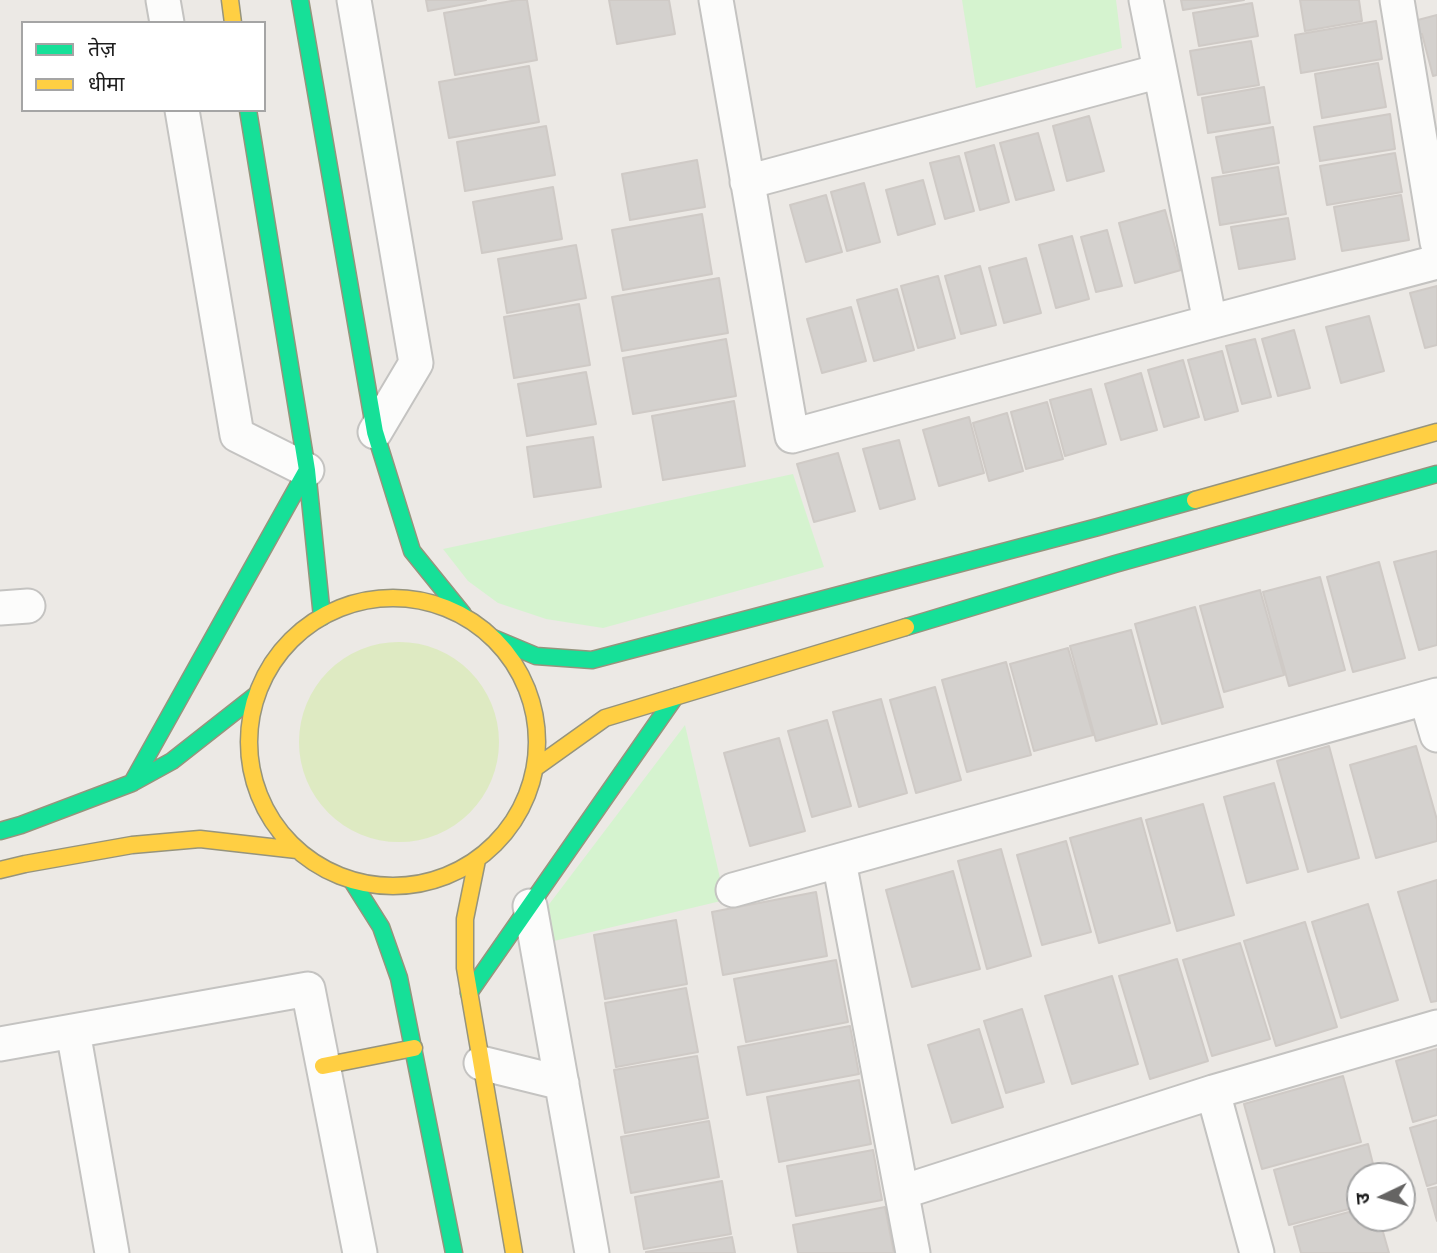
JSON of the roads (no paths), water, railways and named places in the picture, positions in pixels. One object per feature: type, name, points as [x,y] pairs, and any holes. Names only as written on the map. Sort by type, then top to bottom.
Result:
[{"type":"street","points":[[163,0],[167,21]]},
{"type":"street","points":[[230,0],[233,21]]},
{"type":"street","points":[[300,0],[375,432],[412,551],[463,614],[493,638],[515,666],[530,697],[537,732],[535,768],[527,796],[513,823],[494,846],[477,860],[458,872],[416,886],[394,888],[341,878],[296,850],[269,818],[253,779],[248,737],[256,695],[270,666],[289,641],[322,617],[352,603],[393,597],[433,603],[463,614]]},
{"type":"street","points":[[354,0],[416,363],[375,432]]},
{"type":"street","points":[[716,0],[792,436],[1210,321],[1437,262]]},
{"type":"street","points":[[1146,0],[1210,321]]},
{"type":"street","points":[[1397,0],[1437,242]]},
{"type":"street","points":[[747,182],[1160,71]]},
{"type":"street","points":[[182,112],[237,435],[307,470]]},
{"type":"street","points":[[248,112],[307,470],[322,617]]},
{"type":"street","points":[[493,638],[536,656],[592,660],[1098,527],[1437,432]]},
{"type":"street","points":[[132,783],[307,470]]},
{"type":"street","points":[[535,768],[605,718],[1115,564],[1437,474]]},
{"type":"street","points":[[0,831],[132,783],[172,761],[256,695]]},
{"type":"street","points":[[469,993],[675,697]]},
{"type":"street","points":[[733,890],[1432,697],[1437,735]]},
{"type":"street","points":[[0,870],[132,845],[201,839],[296,850]]},
{"type":"street","points":[[477,860],[465,919],[465,968],[514,1253]]},
{"type":"street","points":[[839,861],[913,1253]]},
{"type":"street","points":[[352,881],[381,927],[399,978],[453,1253]]},
{"type":"street","points":[[530,906],[592,1253]]},
{"type":"street","points":[[0,1044],[308,989],[360,1253]]},
{"type":"street","points":[[902,1192],[1213,1092],[1437,1027]]},
{"type":"street","points":[[73,1031],[112,1253]]},
{"type":"street","points":[[323,1066],[414,1048]]},
{"type":"street","points":[[481,1063],[562,1083]]},
{"type":"street","points":[[1213,1092],[1257,1253]]}]
